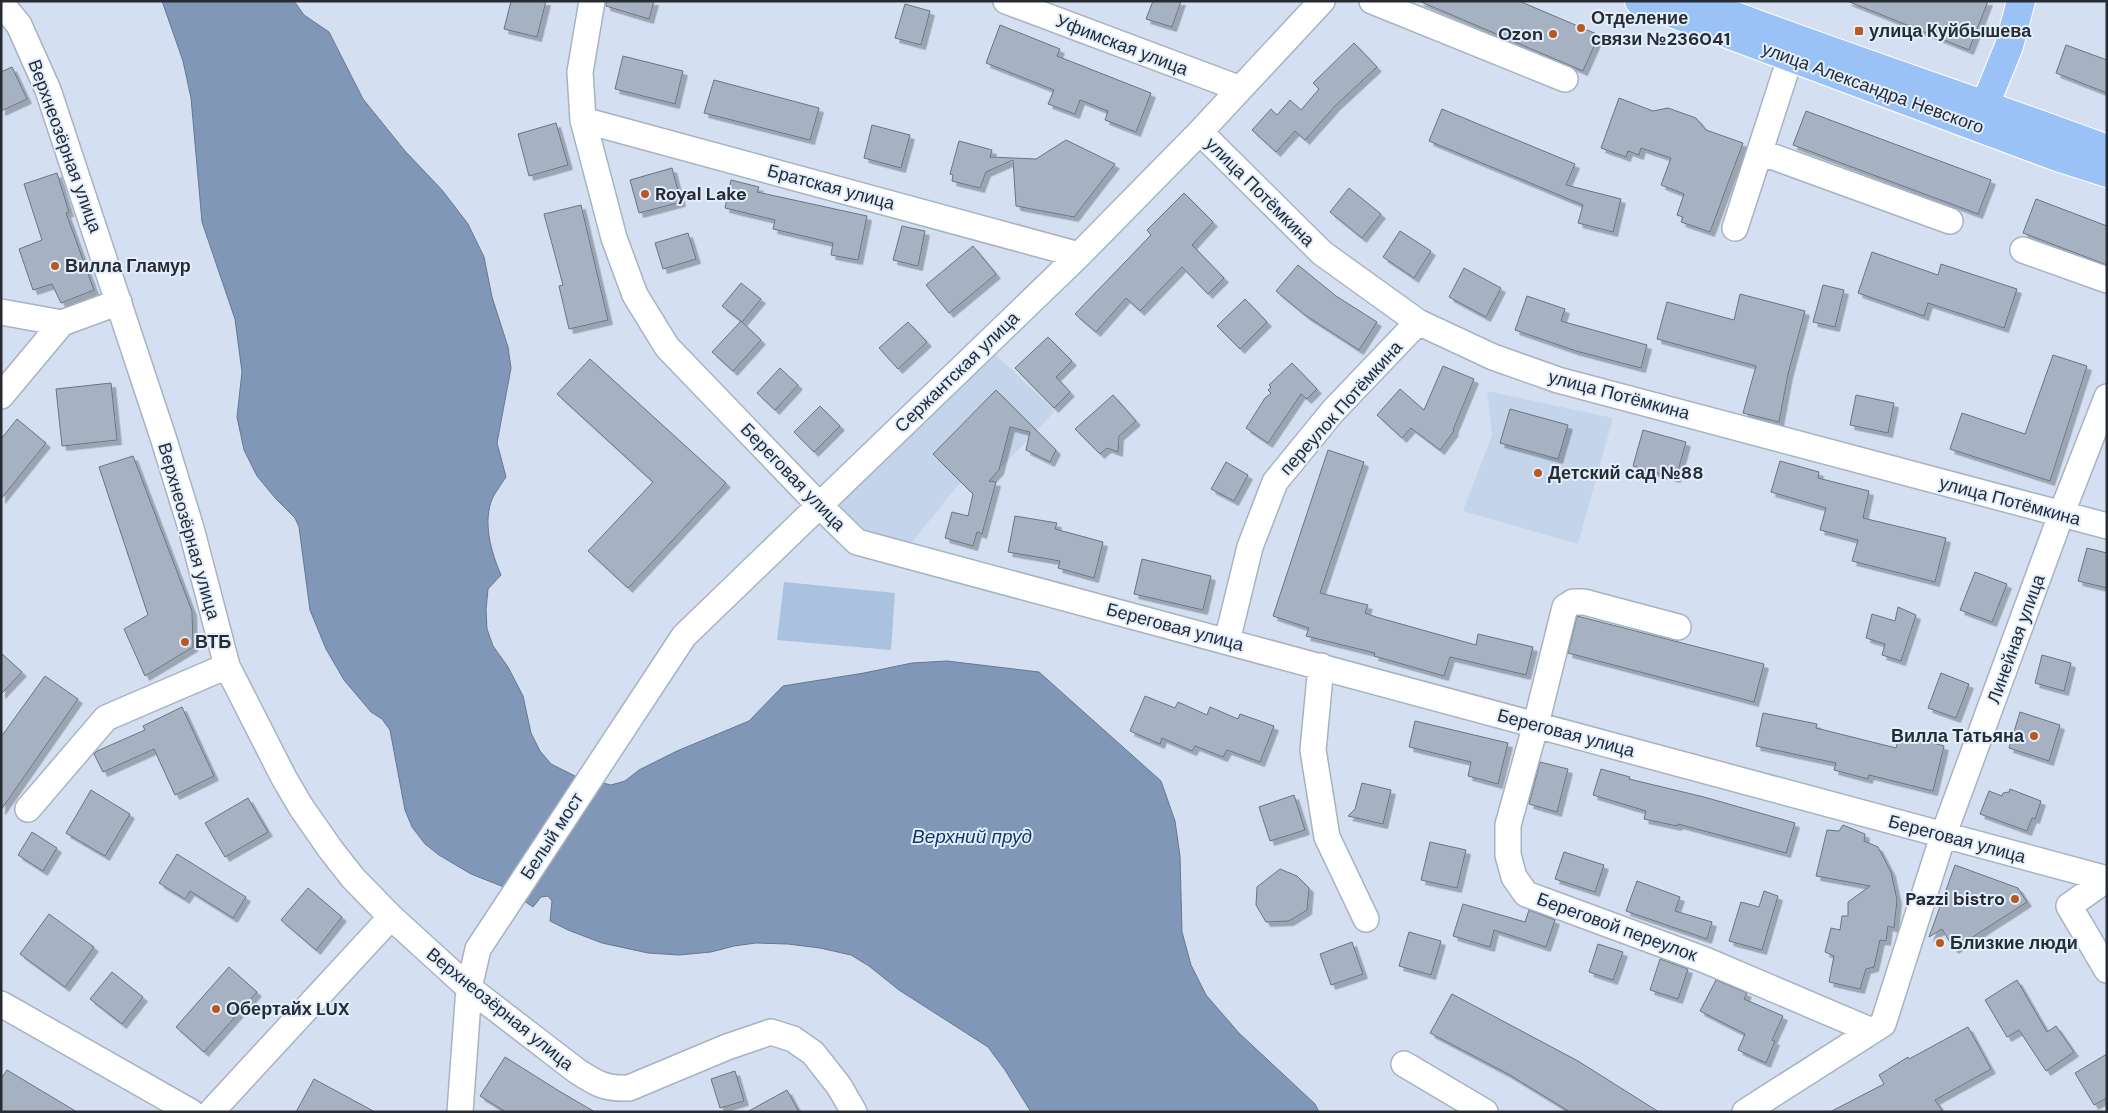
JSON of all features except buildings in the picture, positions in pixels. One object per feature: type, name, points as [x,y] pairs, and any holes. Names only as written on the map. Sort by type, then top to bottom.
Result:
[{"type":"main road","name":"улица Александра Невского","points":[[1639,1],[1790,58],[1981,116],[2107,149]]},
{"type":"main road","points":[[1981,116],[2009,46],[2022,1]]},
{"type":"main road","name":"улица Александра Невского","points":[[1714,4],[1981,116],[2057,157],[2107,173]]},
{"type":"street","name":"Береговая улица","points":[[592,1],[580,72],[583,120],[614,238],[635,295],[667,347],[857,542],[2107,879]]},
{"type":"street","name":"Уфимская улица","points":[[1006,1],[1238,88]]},
{"type":"street","name":"Сержантская улица","points":[[606,754],[684,636],[1079,255],[1200,132],[1238,88],[1322,1]]},
{"type":"street","points":[[1372,1],[1564,79]]},
{"type":"street","name":"Верхнеозёрная улица","points":[[1,3],[19,25],[48,90],[119,302],[191,528],[227,666],[302,807],[342,864],[391,917],[469,988],[577,1071],[596,1083],[611,1089],[629,1088],[727,1047],[772,1032],[793,1039],[813,1053],[838,1086],[854,1112]]},
{"type":"street","points":[[1735,228],[1790,58]]},
{"type":"street","name":"Братская улица","points":[[583,120],[1079,255]]},
{"type":"street","name":"улица Потёмкина","points":[[1200,132],[1322,253],[1418,322],[1493,358],[1558,380],[2107,526]]},
{"type":"street","points":[[1760,152],[1950,221]]},
{"type":"street","points":[[2024,250],[2107,280]]},
{"type":"street","points":[[1,396],[62,324],[119,302]]},
{"type":"street","points":[[1,312],[62,324]]},
{"type":"street","name":"переулок Потёмкина","points":[[1227,641],[1250,547],[1275,482],[1333,411],[1418,322]]},
{"type":"street","name":"Линейная улица","points":[[1877,1028],[1943,836],[2061,514],[2100,436],[2107,398]]},
{"type":"street","name":"Береговой переулок","points":[[1678,627],[1584,602],[1573,602],[1565,607],[1536,724],[1508,825],[1508,855],[1514,877],[1526,894],[1705,960],[1877,1028]]},
{"type":"street","points":[[28,809],[106,718],[227,666]]},
{"type":"street","points":[[1321,666],[1314,750],[1327,837],[1366,919]]},
{"type":"street","name":"Белый мост","points":[[460,1112],[469,988],[478,949],[606,754]]},
{"type":"street","points":[[2107,879],[2069,906],[2107,970]]},
{"type":"street","points":[[212,1112],[391,917]]},
{"type":"street","points":[[1,1004],[191,1112]]},
{"type":"street","points":[[1745,1112],[1877,1028]]},
{"type":"street","points":[[1404,1064],[1485,1112]]},
{"type":"shaded area","points":[[992,351],[1055,411],[1002,467],[989,454],[961,482],[908,547],[863,535],[835,500]]},
{"type":"shaded area","name":"Детский сад №88","points":[[1487,391],[1613,418],[1578,544],[1463,511],[1492,435]]},
{"type":"shaded area","points":[[784,582],[895,593],[891,650],[777,640]]},
{"type":"water","name":"Верхний пруд","points":[[162,1],[294,1],[304,15],[329,32],[363,99],[405,151],[442,190],[468,224],[484,257],[492,297],[508,347],[511,368],[497,443],[506,477],[493,497],[488,516],[491,547],[501,575],[488,589],[487,629],[493,646],[508,667],[523,696],[531,733],[540,751],[551,764],[577,777],[611,785],[625,781],[639,770],[677,751],[749,721],[783,686],[912,663],[947,661],[1039,672],[1161,781],[1175,821],[1180,856],[1182,932],[1191,965],[1206,995],[1239,1033],[1315,1104],[1319,1112],[1031,1112],[988,1047],[899,990],[869,966],[851,955],[820,948],[756,943],[711,952],[679,955],[648,953],[602,943],[550,921],[552,901],[548,896],[541,897],[533,907],[504,887],[471,874],[439,855],[425,844],[412,827],[405,810],[390,730],[382,719],[371,712],[344,680],[326,649],[310,610],[299,527],[295,518],[257,476],[244,450],[237,417],[242,372],[235,319],[202,222],[191,98],[183,61]]},
{"type":"place","name":"Отделение связи №236041","points":[[1581,28]]},
{"type":"place","name":"улица Куйбышева","points":[[1859,31]]},
{"type":"place","name":"Ozon","points":[[1553,34]]},
{"type":"place","name":"Royal Lake","points":[[645,194]]},
{"type":"place","name":"Вилла Гламур","points":[[55,266]]},
{"type":"place","name":"Детский сад №88","points":[[1538,473]]},
{"type":"place","name":"ВТБ","points":[[185,642]]},
{"type":"place","name":"Вилла Татьяна","points":[[2034,736]]},
{"type":"place","name":"Pazzi bistro","points":[[2015,899]]},
{"type":"place","name":"Близкие люди","points":[[1940,943]]},
{"type":"place","name":"Обертайх LUX","points":[[216,1009]]}]
